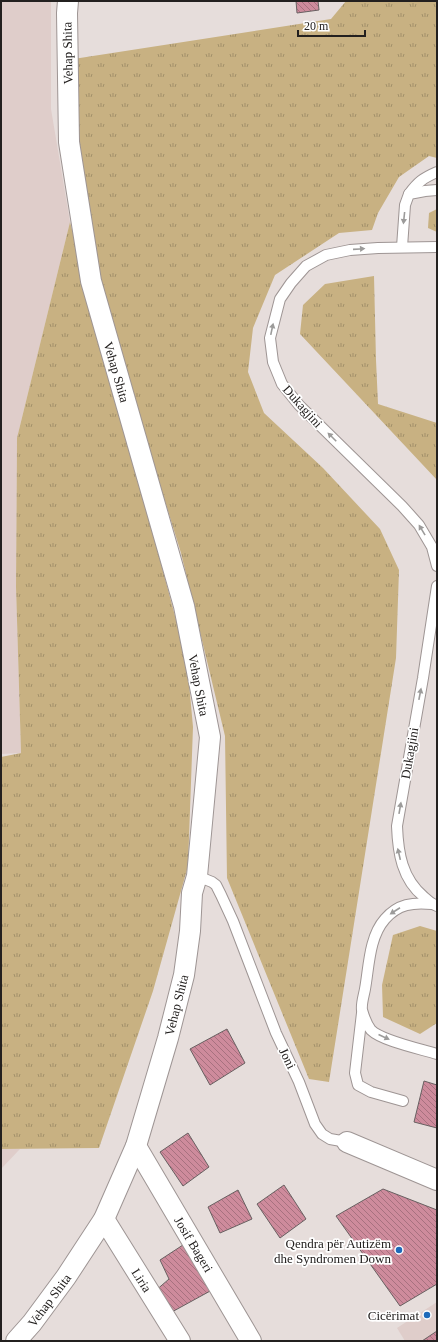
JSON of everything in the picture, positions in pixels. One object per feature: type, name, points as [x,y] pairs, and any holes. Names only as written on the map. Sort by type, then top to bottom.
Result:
[{"type":"street","name":"Vehap Shita","points":[[16,1341],[32,1323],[66,1277],[104,1219],[136,1146],[168,1038],[184,975],[190,931],[192,893],[197,876],[210,737],[184,606],[91,281],[68,142],[68,1]]},
{"type":"street","name":"Joni","points":[[347,1142],[437,1180]]},
{"type":"street","name":"Josif Bageri","points":[[136,1146],[252,1341]]},
{"type":"street","name":"Liria","points":[[104,1219],[180,1341]]},
{"type":"lane","points":[[402,246],[405,205],[409,194],[417,183],[426,176],[437,172]]},
{"type":"lane","points":[[409,194],[437,190]]},
{"type":"lane","name":"Dukagjini","points":[[437,247],[402,246],[350,250],[326,255],[306,266],[291,283],[280,299],[270,338],[272,362],[282,384],[300,405],[402,506],[419,525],[432,547],[437,566]]},
{"type":"lane","name":"Dukagjini","points":[[434,905],[418,892],[408,879],[401,862],[398,846],[397,826],[423,678],[437,586]]},
{"type":"lane","name":"Joni","points":[[197,876],[212,882],[221,895],[276,1033],[299,1082],[315,1124],[322,1134],[330,1139],[347,1142]]},
{"type":"lane","points":[[403,1101],[371,1092],[358,1085],[356,1073],[362,1009],[372,948],[384,920],[392,912],[405,905],[417,902],[434,905]]},
{"type":"lane","points":[[362,1009],[366,1022],[371,1030],[380,1036],[437,1054]]},
{"type":"shaded area","points":[[1,1],[51,1],[51,109],[70,222],[17,438],[16,587],[21,753],[1,754]]},
{"type":"shaded area","points":[[1,1149],[20,1149],[1,1169]]},
{"type":"shaded area","name":"Cicërimat","points":[[437,1302],[437,1341],[405,1341],[397,1328]]},
{"type":"green space","points":[[346,1],[437,1],[437,158],[429,156],[399,177],[378,213],[372,230],[339,233],[275,275],[253,328],[248,372],[264,413],[323,468],[380,529],[399,570],[396,658],[329,1082],[309,1079],[227,878],[225,736],[181,553],[93,269],[67,60],[331,19]]},
{"type":"green space","points":[[437,209],[437,232],[428,228],[429,213]]},
{"type":"green space","points":[[70,222],[187,661],[193,727],[188,866],[153,991],[99,1148],[1,1149],[1,757],[21,753],[16,587],[17,438]]},
{"type":"green space","points":[[374,276],[378,404],[437,423],[437,480],[300,334],[303,305],[325,284]]},
{"type":"green space","points":[[420,926],[437,931],[437,1023],[420,1034],[383,1017],[382,985],[393,935]]},
{"type":"building","points":[[296,1],[318,1],[319,10],[297,13]]},
{"type":"building","points":[[227,1029],[245,1063],[210,1085],[190,1049]]},
{"type":"building","points":[[424,1081],[437,1085],[437,1128],[414,1122]]},
{"type":"building","points":[[188,1133],[209,1167],[183,1186],[160,1152]]},
{"type":"building","points":[[284,1185],[306,1219],[280,1238],[257,1204]]},
{"type":"building","name":"Qendra për Autizëm dhe Syndromen Down","points":[[383,1189],[437,1210],[437,1284],[400,1306],[336,1216]]},
{"type":"building","points":[[238,1190],[252,1219],[220,1233],[208,1207]]},
{"type":"building","points":[[186,1243],[212,1290],[170,1313],[154,1292],[169,1279],[160,1260]]},
{"type":"building","points":[[437,1331],[437,1341],[422,1341]]},
{"type":"place","name":"Qendra për Autizëm dhe Syndromen Down","points":[[399,1250]]},
{"type":"place","name":"Cicërimat","points":[[427,1315]]}]
